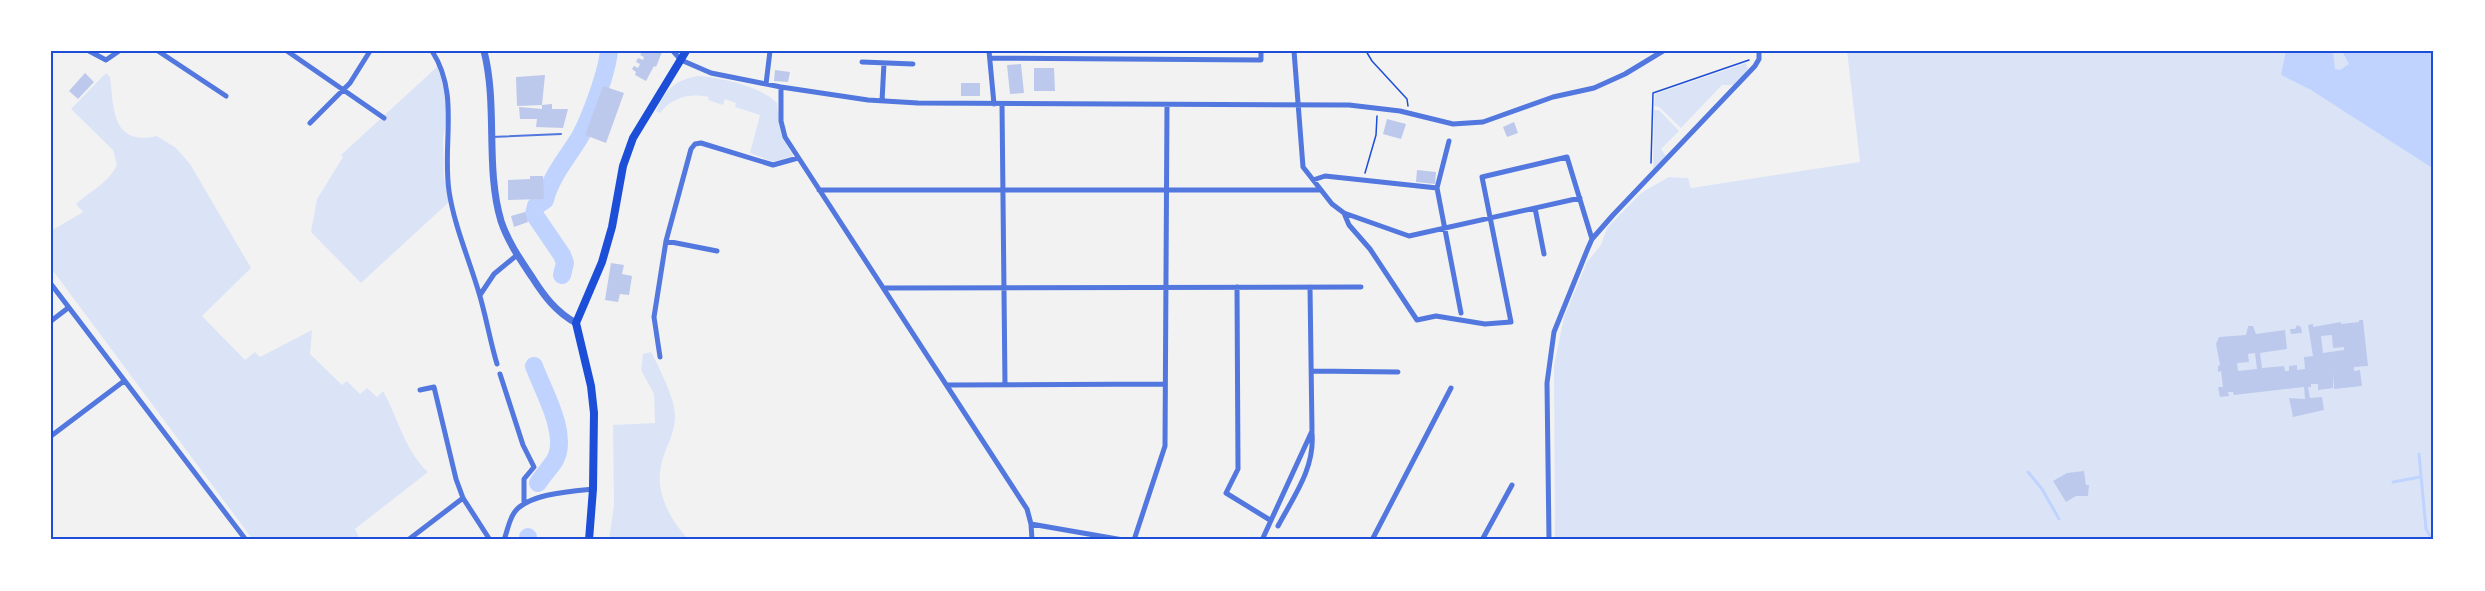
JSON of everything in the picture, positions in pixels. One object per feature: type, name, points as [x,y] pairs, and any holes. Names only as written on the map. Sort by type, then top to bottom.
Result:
[{"type":"main road","points":[[589,540],[593,489],[593,404],[576,323],[602,262],[612,227],[623,166],[633,138],[686,51]]},
{"type":"street","points":[[89,51],[106,60],[119,51]]},
{"type":"street","points":[[158,51],[226,96]]},
{"type":"street","points":[[286,51],[384,118]]},
{"type":"street","points":[[310,123],[343,89],[370,51]]},
{"type":"street","points":[[432,51],[444,75],[448,93],[449,193],[480,295],[497,364]]},
{"type":"street","points":[[484,51],[489,78],[492,137],[501,219],[509,242],[545,297],[561,315],[576,323]]},
{"type":"street","points":[[673,51],[681,60],[711,73],[781,87],[882,101],[1377,107],[1453,124],[1483,122],[1553,97],[1594,88],[1625,74],[1663,51]]},
{"type":"street","points":[[765,84],[770,51]]},
{"type":"street","points":[[994,104],[990,54],[1136,54],[1261,60],[1261,51]]},
{"type":"street","points":[[1294,51],[1303,167],[1332,204],[1344,213],[1395,233],[1409,236],[1580,198]]},
{"type":"street","points":[[1549,540],[1547,384],[1554,332],[1592,239],[1755,66],[1759,54]]},
{"type":"street","points":[[862,62],[914,64]]},
{"type":"street","points":[[882,101],[884,63]]},
{"type":"street","points":[[781,87],[781,121],[786,137],[798,159],[1027,509],[1032,540]]},
{"type":"street","points":[[1002,104],[1005,385]]},
{"type":"street","points":[[1134,540],[1165,446],[1167,105]]},
{"type":"street","points":[[1449,141],[1437,188],[1461,313]]},
{"type":"street","points":[[660,357],[654,316],[666,241],[691,149],[695,144],[701,142],[773,165],[798,159]]},
{"type":"street","points":[[1344,213],[1349,225],[1370,249],[1417,320],[1430,316],[1485,324],[1511,322],[1482,177],[1567,157],[1592,239]]},
{"type":"street","points":[[1313,180],[1325,176],[1437,188]]},
{"type":"street","points":[[819,190],[1320,190]]},
{"type":"street","points":[[1535,208],[1544,254]]},
{"type":"street","points":[[666,241],[717,251]]},
{"type":"street","points":[[480,295],[494,274],[517,255]]},
{"type":"street","points":[[51,284],[246,540]]},
{"type":"street","points":[[1237,287],[1238,469],[1226,493],[1270,519]]},
{"type":"street","points":[[1278,526],[1311,465],[1313,449],[1310,287]]},
{"type":"street","points":[[884,288],[1361,287]]},
{"type":"street","points":[[51,321],[68,308]]},
{"type":"street","points":[[1312,371],[1398,372]]},
{"type":"street","points":[[500,374],[523,445],[534,467],[524,478],[524,503]]},
{"type":"street","points":[[51,436],[124,381]]},
{"type":"street","points":[[948,385],[1165,384]]},
{"type":"street","points":[[420,390],[434,387],[456,479],[463,498],[490,540]]},
{"type":"street","points":[[1372,540],[1451,388]]},
{"type":"street","points":[[1262,540],[1312,431]]},
{"type":"street","points":[[1482,540],[1512,485]]},
{"type":"street","points":[[504,540],[513,513],[524,503],[564,491],[593,489]]},
{"type":"street","points":[[408,540],[463,498]]},
{"type":"street","points":[[1031,524],[1123,540]]},
{"type":"lane","points":[[492,137],[561,134]]},
{"type":"path","points":[[1366,51],[1372,61],[1407,99],[1408,113]]},
{"type":"path","points":[[1654,174],[1651,171],[1653,93],[1759,54]]},
{"type":"path","points":[[1364,180],[1367,160],[1376,135],[1377,107]]},
{"type":"shaded area","points":[[1847,51],[2434,51],[2434,540],[1555,540],[1554,366],[1564,317],[1587,262],[1601,245],[1607,228],[1639,195],[1669,177],[1688,178],[1691,188],[1860,162]]},
{"type":"shaded area","points":[[1746,63],[1748,69],[1735,85],[1722,85],[1681,128],[1659,107],[1654,106],[1655,94]]},
{"type":"shaded area","points":[[438,66],[447,94],[447,116],[443,139],[444,177],[449,202],[361,283],[311,232],[317,199],[343,157],[341,155]]},
{"type":"shaded area","points":[[106,73],[110,77],[115,113],[123,130],[131,136],[142,138],[157,136],[176,148],[190,164],[251,268],[202,316],[245,360],[255,352],[260,357],[312,330],[310,354],[342,385],[347,381],[360,394],[367,388],[377,397],[383,391],[413,454],[428,472],[355,529],[360,540],[253,540],[51,268],[51,231],[83,212],[76,204],[104,181],[117,165],[113,150],[71,109]]},
{"type":"shaded area","points":[[697,76],[740,84],[770,97],[777,103],[782,130],[793,156],[773,162],[750,153],[760,115],[735,107],[736,103],[725,99],[723,105],[708,100],[709,97],[688,96],[670,103],[660,113],[656,111],[671,87]]},
{"type":"shaded area","points":[[1654,110],[1659,110],[1679,131],[1661,149],[1666,156],[1653,170]]},
{"type":"shaded area","points":[[651,352],[675,410],[673,430],[661,466],[662,496],[676,524],[689,540],[609,540],[614,505],[613,425],[655,423],[654,394],[641,370],[643,354]]},
{"type":"water","points":[[2286,51],[2333,51],[2335,69],[2340,70],[2349,64],[2342,51],[2434,51],[2434,169],[2311,90],[2281,75]]},
{"type":"building","points":[[643,51],[662,52],[656,67],[654,66],[646,81],[635,75],[636,72],[632,69],[634,66],[638,68],[640,64],[636,62],[638,58],[643,60],[644,57],[640,55]]},
{"type":"building","points":[[1021,64],[1024,93],[1010,94],[1007,65]]},
{"type":"building","points":[[1034,68],[1054,68],[1055,91],[1034,91]]},
{"type":"building","points":[[775,70],[790,72],[788,82],[774,81]]},
{"type":"building","points":[[85,73],[94,82],[78,99],[69,91]]},
{"type":"building","points":[[545,75],[542,105],[517,106],[516,77]]},
{"type":"building","points":[[961,83],[980,83],[980,96],[961,96]]},
{"type":"building","points":[[603,86],[624,93],[606,143],[585,135]]},
{"type":"building","points":[[552,104],[552,109],[568,109],[563,128],[536,127],[537,119],[520,119],[519,107],[542,109],[542,105]]},
{"type":"building","points":[[1387,119],[1406,124],[1401,139],[1383,134]]},
{"type":"building","points":[[1514,122],[1518,133],[1507,137],[1503,127]]},
{"type":"building","points":[[1417,170],[1436,172],[1435,184],[1416,182]]},
{"type":"building","points":[[530,176],[543,176],[544,199],[508,200],[508,180],[530,179]]},
{"type":"building","points":[[525,212],[528,222],[514,227],[511,216]]},
{"type":"building","points":[[611,263],[624,265],[622,274],[632,276],[629,295],[620,294],[618,302],[605,300]]},
{"type":"building","points":[[2363,320],[2368,366],[2354,367],[2354,371],[2360,370],[2362,386],[2334,389],[2333,373],[2333,388],[2318,390],[2318,384],[2311,384],[2311,387],[2308,387],[2310,398],[2322,397],[2324,410],[2293,417],[2289,398],[2305,399],[2304,387],[2234,395],[2233,392],[2228,392],[2229,396],[2220,397],[2218,387],[2223,387],[2221,371],[2218,372],[2220,365],[2216,344],[2219,337],[2246,335],[2248,326],[2253,326],[2256,334],[2285,330],[2287,349],[2260,353],[2262,368],[2284,366],[2285,371],[2289,371],[2289,366],[2297,365],[2297,370],[2305,369],[2304,357],[2313,356],[2308,325],[2313,324],[2313,327],[2341,322],[2341,324]],"holes":[[[2332,335],[2333,348],[2344,347],[2344,350],[2323,353],[2321,336]],[[2255,353],[2257,369],[2238,371],[2237,363],[2249,362],[2248,354]]]},
{"type":"building","points":[[2297,325],[2301,327],[2302,333],[2291,334],[2290,329],[2295,329]]},
{"type":"building","points":[[2084,471],[2086,485],[2089,485],[2088,496],[2076,496],[2066,502],[2053,481],[2067,473]]},
{"type":"waterway","points":[[562,275],[565,263],[562,255],[534,214],[536,206],[545,200],[556,174],[585,127],[602,82],[609,51]]},
{"type":"waterway","points":[[534,366],[553,413],[559,438],[555,460],[538,483]]},
{"type":"waterway","points":[[2419,454],[2426,529],[2431,538]]},
{"type":"waterway","points":[[2028,472],[2042,489],[2059,519]]},
{"type":"waterway","points":[[2393,482],[2420,477]]}]
